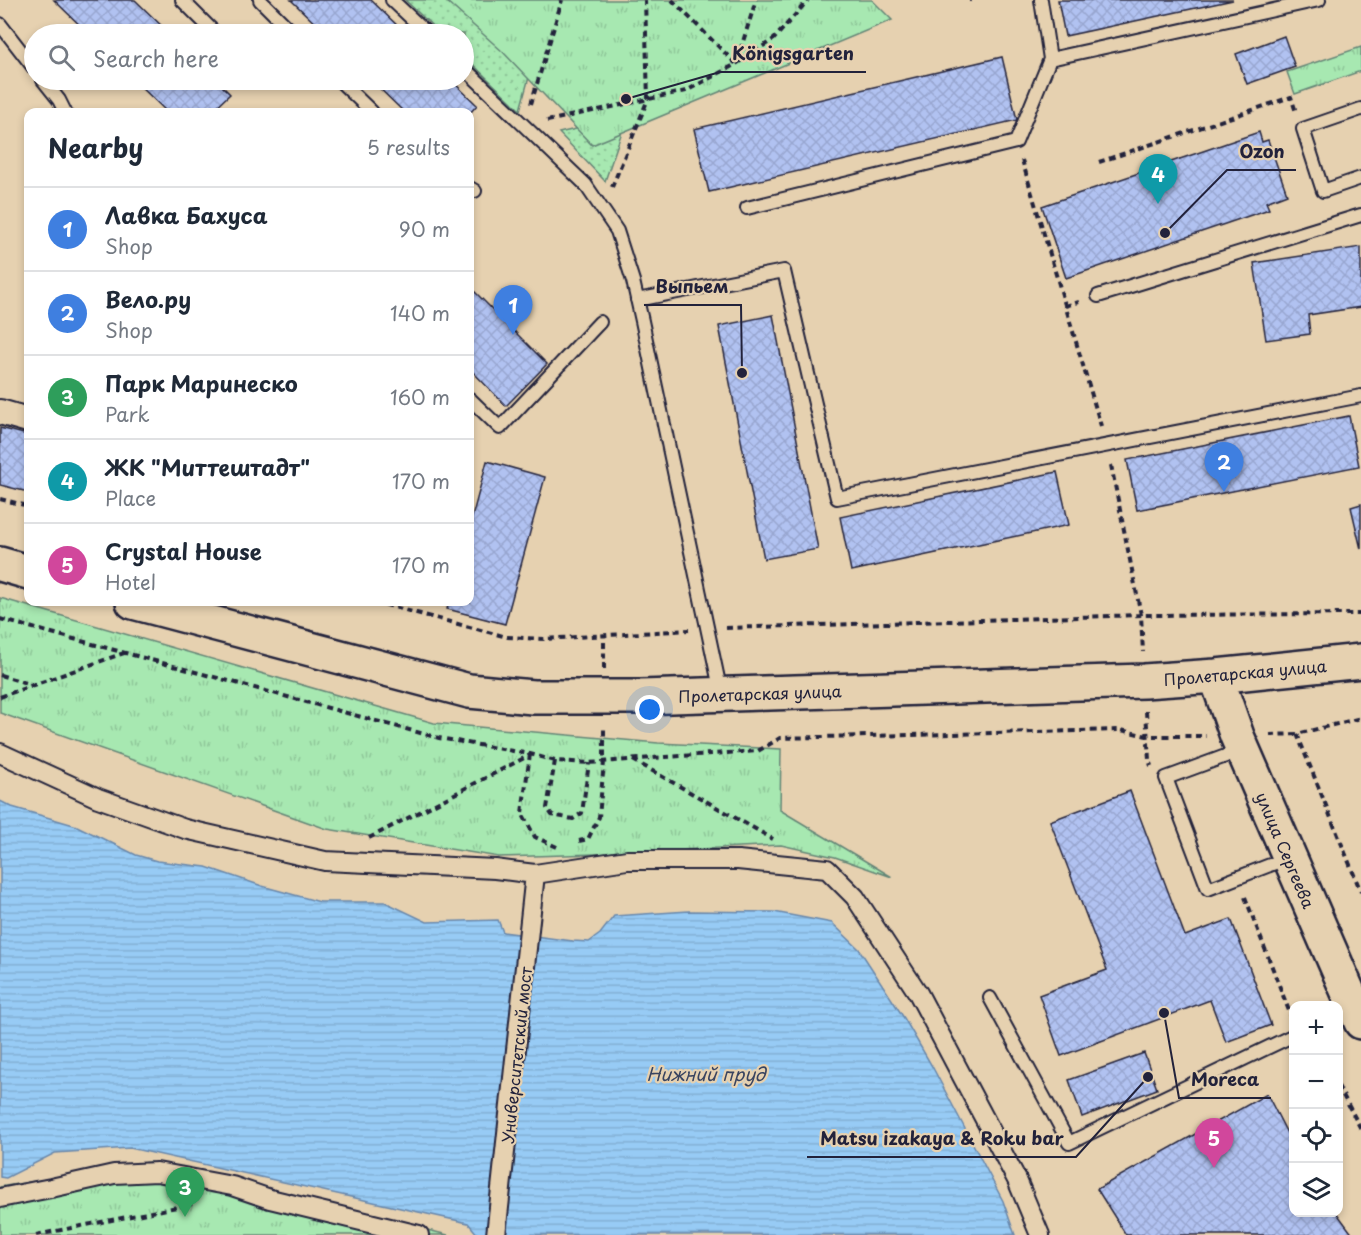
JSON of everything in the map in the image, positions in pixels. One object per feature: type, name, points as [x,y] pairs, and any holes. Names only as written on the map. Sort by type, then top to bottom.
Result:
[{"type":"main road","points":[[0,564],[24,571]]},
{"type":"main road","name":"Пролетарская улица","points":[[168,606],[185,608],[469,691],[533,697],[641,697],[1144,681],[1361,661]]},
{"type":"main road","name":"улица Сергеева","points":[[1216,676],[1243,750],[1354,1013]]},
{"type":"street","points":[[0,412],[24,419]]},
{"type":"street","points":[[0,753],[98,798],[185,829],[326,861],[495,869],[535,874],[627,860],[738,860],[827,869],[855,897],[918,993],[1017,1180],[1040,1235]]},
{"type":"street","name":"Университетский мост","points":[[496,1235],[535,874]]},
{"type":"street","points":[[0,1198],[114,1174],[157,1172],[232,1186],[270,1199],[419,1235]]},
{"type":"lane","points":[[182,0],[206,24]]},
{"type":"lane","points":[[260,0],[284,24]]},
{"type":"lane","points":[[392,0],[417,24]]},
{"type":"lane","points":[[747,208],[1016,142],[1050,59],[1041,0]]},
{"type":"lane","points":[[1050,59],[1319,0]]},
{"type":"lane","points":[[0,24],[24,55]]},
{"type":"lane","points":[[474,78],[585,184],[617,231],[637,300],[721,694]]},
{"type":"lane","points":[[51,90],[63,108]]},
{"type":"lane","points":[[349,90],[368,108]]},
{"type":"lane","points":[[1361,109],[1303,129],[1323,191],[1361,178]]},
{"type":"lane","points":[[1098,296],[1361,215]]},
{"type":"lane","points":[[637,300],[783,271],[837,498],[1361,396]]},
{"type":"lane","points":[[474,403],[500,428],[600,322]]},
{"type":"lane","points":[[1243,750],[1166,778],[1208,889],[1290,857]]},
{"type":"lane","points":[[990,998],[1069,1143],[1289,1037]]},
{"type":"path","points":[[562,0],[524,126],[686,91],[736,64],[774,39],[808,0]]},
{"type":"path","points":[[603,210],[648,99],[645,0]]},
{"type":"path","points":[[672,0],[736,64]]},
{"type":"path","points":[[736,64],[756,0]]},
{"type":"path","points":[[1099,162],[1291,97],[1303,129]]},
{"type":"path","points":[[1016,142],[1107,445],[1141,615]]},
{"type":"path","points":[[0,499],[24,505]]},
{"type":"path","points":[[390,606],[507,637],[544,639],[707,628],[1141,615],[1361,614]]},
{"type":"path","points":[[0,619],[438,738],[530,754],[555,761],[589,763],[758,751],[780,738],[1121,730],[1147,736]]},
{"type":"path","points":[[0,697],[124,654]]},
{"type":"path","points":[[0,675],[33,685]]},
{"type":"path","points":[[1297,734],[1361,892]]},
{"type":"path","points":[[366,840],[530,754]]},
{"type":"path","points":[[530,754],[522,813],[535,837],[557,847]]},
{"type":"path","points":[[632,760],[776,840]]},
{"type":"path","points":[[555,761],[548,808],[552,815],[573,819],[582,813],[589,763]]},
{"type":"path","points":[[578,842],[588,839],[599,817],[604,762]]},
{"type":"path","points":[[1343,1095],[1361,1129]]},
{"type":"path","points":[[36,1235],[202,1203]]},
{"type":"green space","points":[[405,0],[550,0],[520,110],[474,66],[474,24],[430,24]]},
{"type":"green space","points":[[445,0],[872,0],[892,20],[592,145],[503,52]]},
{"type":"green space","points":[[1361,47],[1361,71],[1295,94],[1287,72]]},
{"type":"green space","points":[[627,117],[605,181],[559,133]]},
{"type":"green space","points":[[0,598],[434,723],[658,743],[781,749],[780,810],[892,877],[835,857],[781,845],[499,857],[327,829],[0,713]]},
{"type":"green space","points":[[149,1162],[448,1235],[0,1235],[0,1187]]},
{"type":"water","name":"Нижний пруд","points":[[0,801],[12,807],[77,826],[136,855],[157,861],[206,867],[320,902],[385,902],[427,922],[498,920],[503,932],[589,942],[600,934],[614,916],[689,911],[774,912],[832,923],[859,949],[904,1018],[1003,1201],[1015,1235],[478,1235],[468,1223],[130,1148],[55,1153],[6,1178],[0,1177]]},
{"type":"building","points":[[54,0],[135,0],[160,24],[79,24]]},
{"type":"building","points":[[291,0],[371,0],[396,24],[316,24]]},
{"type":"building","points":[[1058,0],[1233,0],[1065,36]]},
{"type":"building","points":[[1284,36],[1295,67],[1247,84],[1236,54]]},
{"type":"building","points":[[1002,57],[1017,120],[709,192],[694,129]]},
{"type":"building","points":[[144,90],[226,90],[230,94],[215,108],[163,108]]},
{"type":"building","points":[[381,90],[461,90],[477,105],[474,108],[400,108]]},
{"type":"building","points":[[1259,132],[1262,142],[1268,140],[1287,194],[1266,202],[1269,209],[1066,278],[1042,206]]},
{"type":"building","points":[[1361,247],[1361,307],[1308,315],[1310,334],[1266,340],[1254,263]]},
{"type":"building","points":[[474,291],[547,364],[506,406],[474,373]]},
{"type":"building","points":[[773,315],[818,549],[764,559],[719,326]]},
{"type":"building","points":[[1349,416],[1359,466],[1137,510],[1127,460]]},
{"type":"building","points":[[0,428],[24,434],[24,491],[0,485]]},
{"type":"building","points":[[487,461],[545,477],[505,624],[447,609],[448,606],[474,606],[474,510]]},
{"type":"building","points":[[1057,472],[1069,525],[851,571],[840,517]]},
{"type":"building","points":[[1361,504],[1361,549],[1351,507]]},
{"type":"building","points":[[1130,791],[1185,936],[1231,919],[1271,1025],[1226,1042],[1210,1000],[1061,1056],[1039,995],[1107,970],[1050,821]]},
{"type":"building","points":[[1144,1053],[1157,1089],[1082,1117],[1069,1080]]},
{"type":"building","points":[[1267,1094],[1289,1137],[1289,1217],[1340,1217],[1353,1235],[1126,1235],[1097,1189]]},
{"type":"place","name":"Königsgarten","points":[[626,99]]},
{"type":"place","name":"ЖК \"Миттештадт\"","points":[[1158,204]]},
{"type":"place","name":"Ozon","points":[[1165,233]]},
{"type":"place","name":"Лавка Бахуса","points":[[513,335]]},
{"type":"place","name":"Выпьем","points":[[742,373]]},
{"type":"place","name":"Вело.ру","points":[[1224,492]]},
{"type":"place","name":"Moreca","points":[[1164,1013]]},
{"type":"place","name":"Matsu izakaya & Roku bar","points":[[1148,1077]]},
{"type":"place","name":"Crystal House","points":[[1214,1168]]},
{"type":"place","name":"Парк Маринеско","points":[[185,1217]]}]
